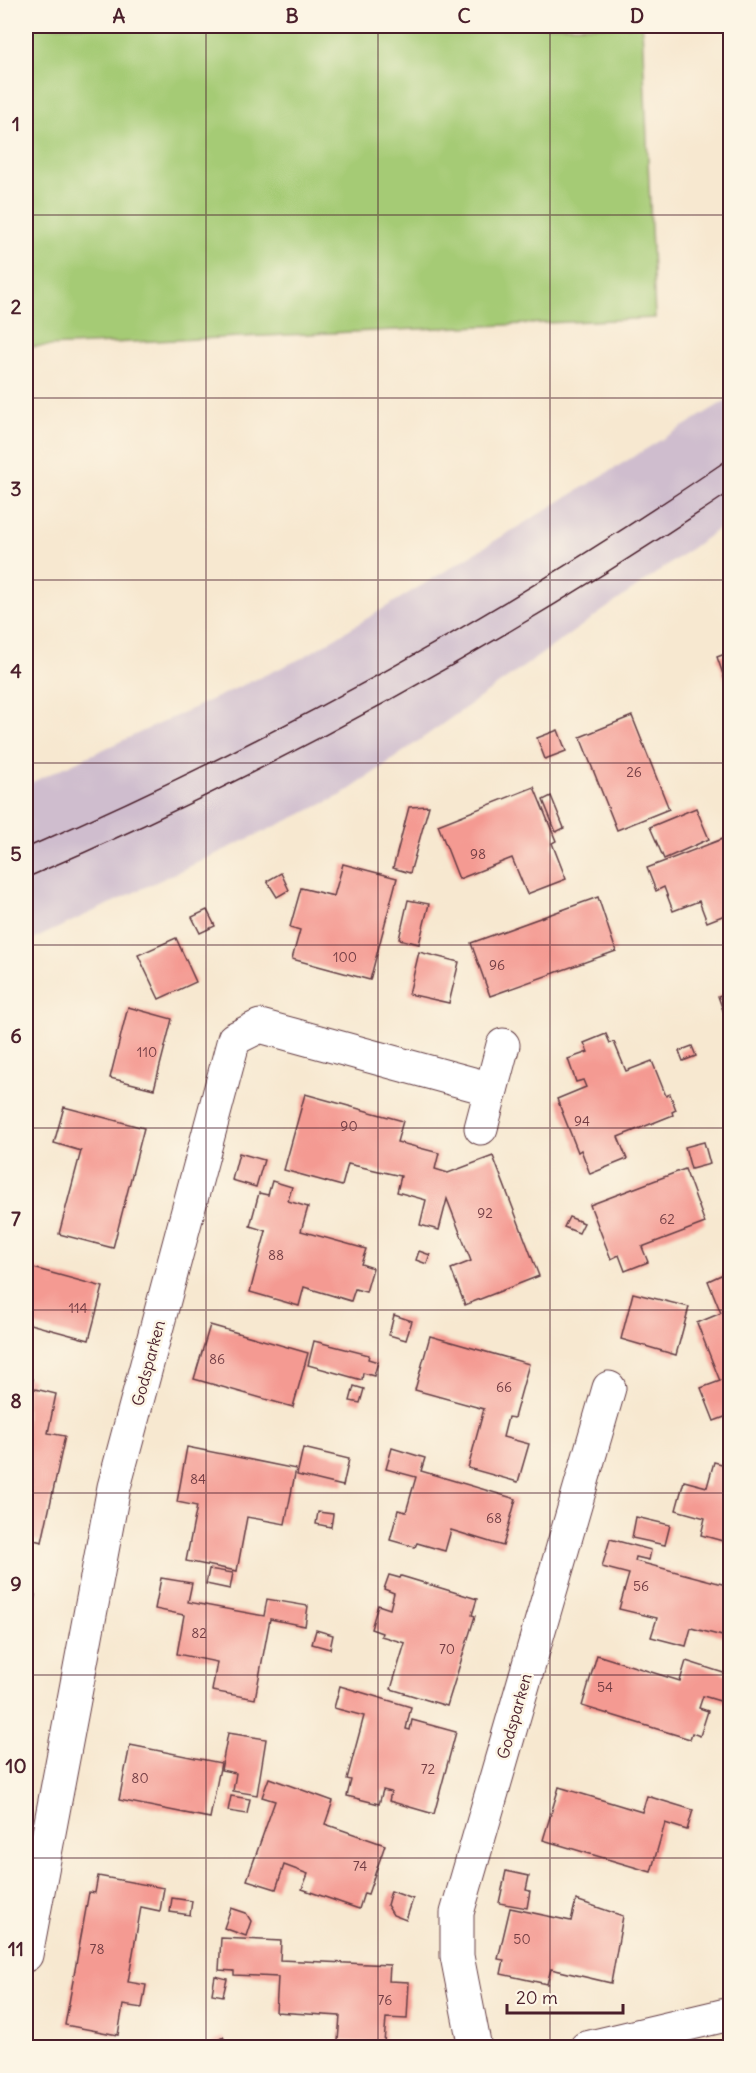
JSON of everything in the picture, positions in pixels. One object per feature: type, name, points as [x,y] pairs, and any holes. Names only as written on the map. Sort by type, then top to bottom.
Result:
[{"type":"street","name":"Godsparken","points":[[26,1955],[114,1487],[234,1039],[260,1026],[491,1089]]},
{"type":"street","points":[[481,1128],[503,1044]]},
{"type":"street","name":"Godsparken","points":[[475,2048],[457,1956],[457,1913],[609,1388]]},
{"type":"street","points":[[586,2048],[730,2014]]},
{"type":"shaded area","points":[[730,398],[730,521],[342,795],[26,943],[26,785],[302,658]]},
{"type":"green space","points":[[26,26],[642,26],[655,318],[26,347]]},
{"type":"building","points":[[730,652],[730,694],[717,657]]},
{"type":"building","points":[[632,716],[669,809],[617,830],[580,737]]},
{"type":"building","points":[[558,730],[566,751],[545,759],[537,738]]},
{"type":"building","points":[[534,787],[556,841],[552,843],[566,879],[527,894],[512,858],[459,879],[438,825]]},
{"type":"building","points":[[551,796],[564,828],[556,832],[543,800]]},
{"type":"building","points":[[429,806],[410,873],[393,868],[409,807]]},
{"type":"building","points":[[696,808],[709,839],[664,859],[650,827]]},
{"type":"building","points":[[730,836],[730,913],[707,922],[699,901],[673,911],[664,887],[656,891],[647,868]]},
{"type":"building","points":[[343,864],[397,878],[370,980],[292,959],[300,930],[290,927],[301,888],[334,896]]},
{"type":"building","points":[[281,873],[289,890],[277,897],[267,881]]},
{"type":"building","points":[[598,897],[616,951],[490,996],[471,943]]},
{"type":"building","points":[[408,900],[429,904],[419,944],[399,939]]},
{"type":"building","points":[[207,910],[215,926],[200,933],[192,917]]},
{"type":"building","points":[[176,938],[196,982],[159,999],[138,955]]},
{"type":"building","points":[[419,952],[459,962],[449,1003],[409,994]]},
{"type":"building","points":[[730,992],[730,1030],[718,996]]},
{"type":"building","points":[[128,1007],[172,1019],[154,1089],[110,1078]]},
{"type":"building","points":[[606,1034],[610,1043],[614,1042],[626,1071],[652,1061],[666,1096],[670,1094],[676,1110],[672,1112],[673,1115],[618,1137],[627,1159],[590,1174],[581,1150],[578,1152],[557,1099],[586,1087],[583,1080],[576,1082],[568,1059],[588,1052],[584,1043]]},
{"type":"building","points":[[692,1046],[696,1056],[683,1061],[679,1051]]},
{"type":"building","points":[[305,1094],[403,1121],[397,1142],[439,1153],[435,1169],[448,1173],[493,1156],[539,1276],[465,1305],[451,1269],[471,1261],[447,1199],[439,1230],[420,1225],[426,1200],[397,1192],[401,1176],[348,1164],[342,1186],[284,1170]]},
{"type":"building","points":[[64,1107],[144,1128],[113,1248],[59,1234],[81,1151],[54,1143]]},
{"type":"building","points":[[704,1142],[710,1164],[691,1169],[685,1147]]},
{"type":"building","points":[[239,1153],[264,1160],[256,1187],[232,1180]]},
{"type":"building","points":[[685,1169],[705,1223],[642,1247],[648,1262],[625,1271],[619,1255],[611,1259],[590,1205]]},
{"type":"building","points":[[272,1181],[292,1187],[288,1201],[308,1207],[301,1231],[366,1249],[361,1264],[373,1268],[366,1292],[355,1289],[351,1301],[304,1287],[299,1306],[250,1292],[266,1231],[250,1226],[259,1193],[268,1195]]},
{"type":"building","points":[[569,1217],[584,1223],[579,1233],[564,1227]]},
{"type":"building","points":[[419,1251],[430,1255],[427,1264],[416,1260]]},
{"type":"building","points":[[26,1266],[103,1287],[89,1340],[26,1323]]},
{"type":"building","points":[[730,1271],[730,1415],[714,1421],[701,1388],[720,1381],[697,1323],[721,1313],[708,1281]]},
{"type":"building","points":[[633,1293],[689,1307],[676,1355],[621,1339]]},
{"type":"building","points":[[394,1315],[412,1321],[406,1340],[389,1335]]},
{"type":"building","points":[[210,1325],[308,1353],[293,1407],[194,1379]]},
{"type":"building","points":[[430,1336],[529,1364],[514,1418],[508,1417],[503,1437],[529,1444],[518,1482],[468,1468],[484,1409],[415,1390]]},
{"type":"building","points":[[314,1341],[369,1355],[368,1359],[378,1362],[374,1376],[363,1373],[362,1380],[308,1365]]},
{"type":"building","points":[[26,1378],[33,1379],[31,1388],[56,1394],[48,1433],[65,1436],[42,1542],[26,1538]]},
{"type":"building","points":[[354,1386],[364,1389],[360,1403],[350,1401]]},
{"type":"building","points":[[187,1447],[296,1469],[285,1524],[247,1517],[237,1571],[186,1561],[197,1506],[177,1502]]},
{"type":"building","points":[[303,1448],[349,1459],[343,1486],[297,1475]]},
{"type":"building","points":[[392,1448],[425,1458],[421,1471],[516,1499],[503,1546],[451,1530],[445,1551],[417,1543],[415,1547],[390,1540],[398,1510],[406,1512],[416,1477],[386,1469]]},
{"type":"building","points":[[714,1462],[730,1466],[730,1543],[701,1535],[705,1518],[676,1510],[684,1481],[707,1487]]},
{"type":"building","points":[[318,1512],[333,1514],[331,1527],[316,1524]]},
{"type":"building","points":[[636,1517],[670,1525],[665,1545],[632,1538]]},
{"type":"building","points":[[610,1539],[651,1550],[649,1560],[636,1557],[635,1561],[730,1586],[730,1638],[691,1628],[686,1646],[651,1637],[657,1618],[619,1609],[629,1574],[602,1567]]},
{"type":"building","points":[[209,1569],[233,1573],[230,1589],[206,1584]]},
{"type":"building","points":[[389,1575],[400,1578],[401,1576],[477,1599],[472,1615],[475,1616],[447,1706],[391,1689],[405,1643],[381,1636],[382,1633],[371,1629],[378,1605],[390,1609],[394,1593],[384,1589]]},
{"type":"building","points":[[161,1578],[192,1583],[188,1602],[264,1616],[267,1599],[308,1606],[305,1626],[270,1619],[255,1699],[212,1691],[217,1662],[177,1654],[184,1615],[155,1609]]},
{"type":"building","points":[[26,1594],[35,1595],[27,1642],[26,1642]]},
{"type":"building","points":[[316,1630],[333,1635],[330,1649],[312,1644]]},
{"type":"building","points":[[597,1655],[680,1681],[686,1661],[730,1675],[730,1704],[703,1696],[699,1708],[708,1711],[700,1736],[692,1733],[690,1739],[582,1706]]},
{"type":"building","points":[[340,1686],[411,1707],[406,1729],[410,1730],[412,1720],[456,1732],[434,1814],[389,1801],[391,1792],[383,1790],[379,1804],[347,1796],[351,1780],[347,1779],[364,1716],[334,1708]]},
{"type":"building","points":[[228,1733],[266,1739],[257,1795],[233,1791],[236,1773],[221,1770]]},
{"type":"building","points":[[130,1745],[221,1763],[210,1818],[119,1800]]},
{"type":"building","points":[[269,1778],[333,1801],[325,1824],[385,1845],[368,1894],[364,1893],[359,1909],[302,1889],[308,1874],[284,1865],[276,1889],[247,1880],[275,1801],[262,1797]]},
{"type":"building","points":[[559,1787],[642,1812],[647,1796],[693,1810],[687,1830],[665,1823],[651,1872],[543,1840]]},
{"type":"building","points":[[231,1796],[250,1799],[247,1814],[228,1811]]},
{"type":"building","points":[[506,1871],[529,1876],[526,1890],[530,1891],[527,1908],[499,1903]]},
{"type":"building","points":[[98,1876],[164,1888],[160,1911],[141,1907],[128,1982],[146,1985],[142,2008],[123,2005],[118,2035],[65,2025],[89,1892],[95,1893]]},
{"type":"building","points":[[391,1891],[413,1899],[406,1920],[393,1915],[387,1905]]},
{"type":"building","points":[[172,1898],[192,1901],[190,1915],[170,1912]]},
{"type":"building","points":[[576,1900],[623,1916],[611,1983],[551,1969],[547,1984],[501,1974],[504,1960],[498,1959],[510,1908],[571,1921]]},
{"type":"building","points":[[231,1908],[246,1913],[251,1921],[246,1936],[224,1928]]},
{"type":"building","points":[[221,1938],[281,1941],[280,1960],[390,1965],[389,1981],[409,1982],[407,2019],[386,2018],[384,2043],[338,2041],[340,2016],[276,2012],[278,1977],[234,1975],[234,1971],[219,1970]]},
{"type":"building","points":[[215,1976],[227,1979],[223,1996],[212,1994]]},
{"type":"building","points":[[223,2037],[229,2047],[213,2048],[211,2044]]},
{"type":"tram line","points":[[26,848],[209,763],[387,670],[561,568],[730,458]]},
{"type":"tram line","points":[[26,878],[209,794],[387,702],[561,601],[730,492]]}]
